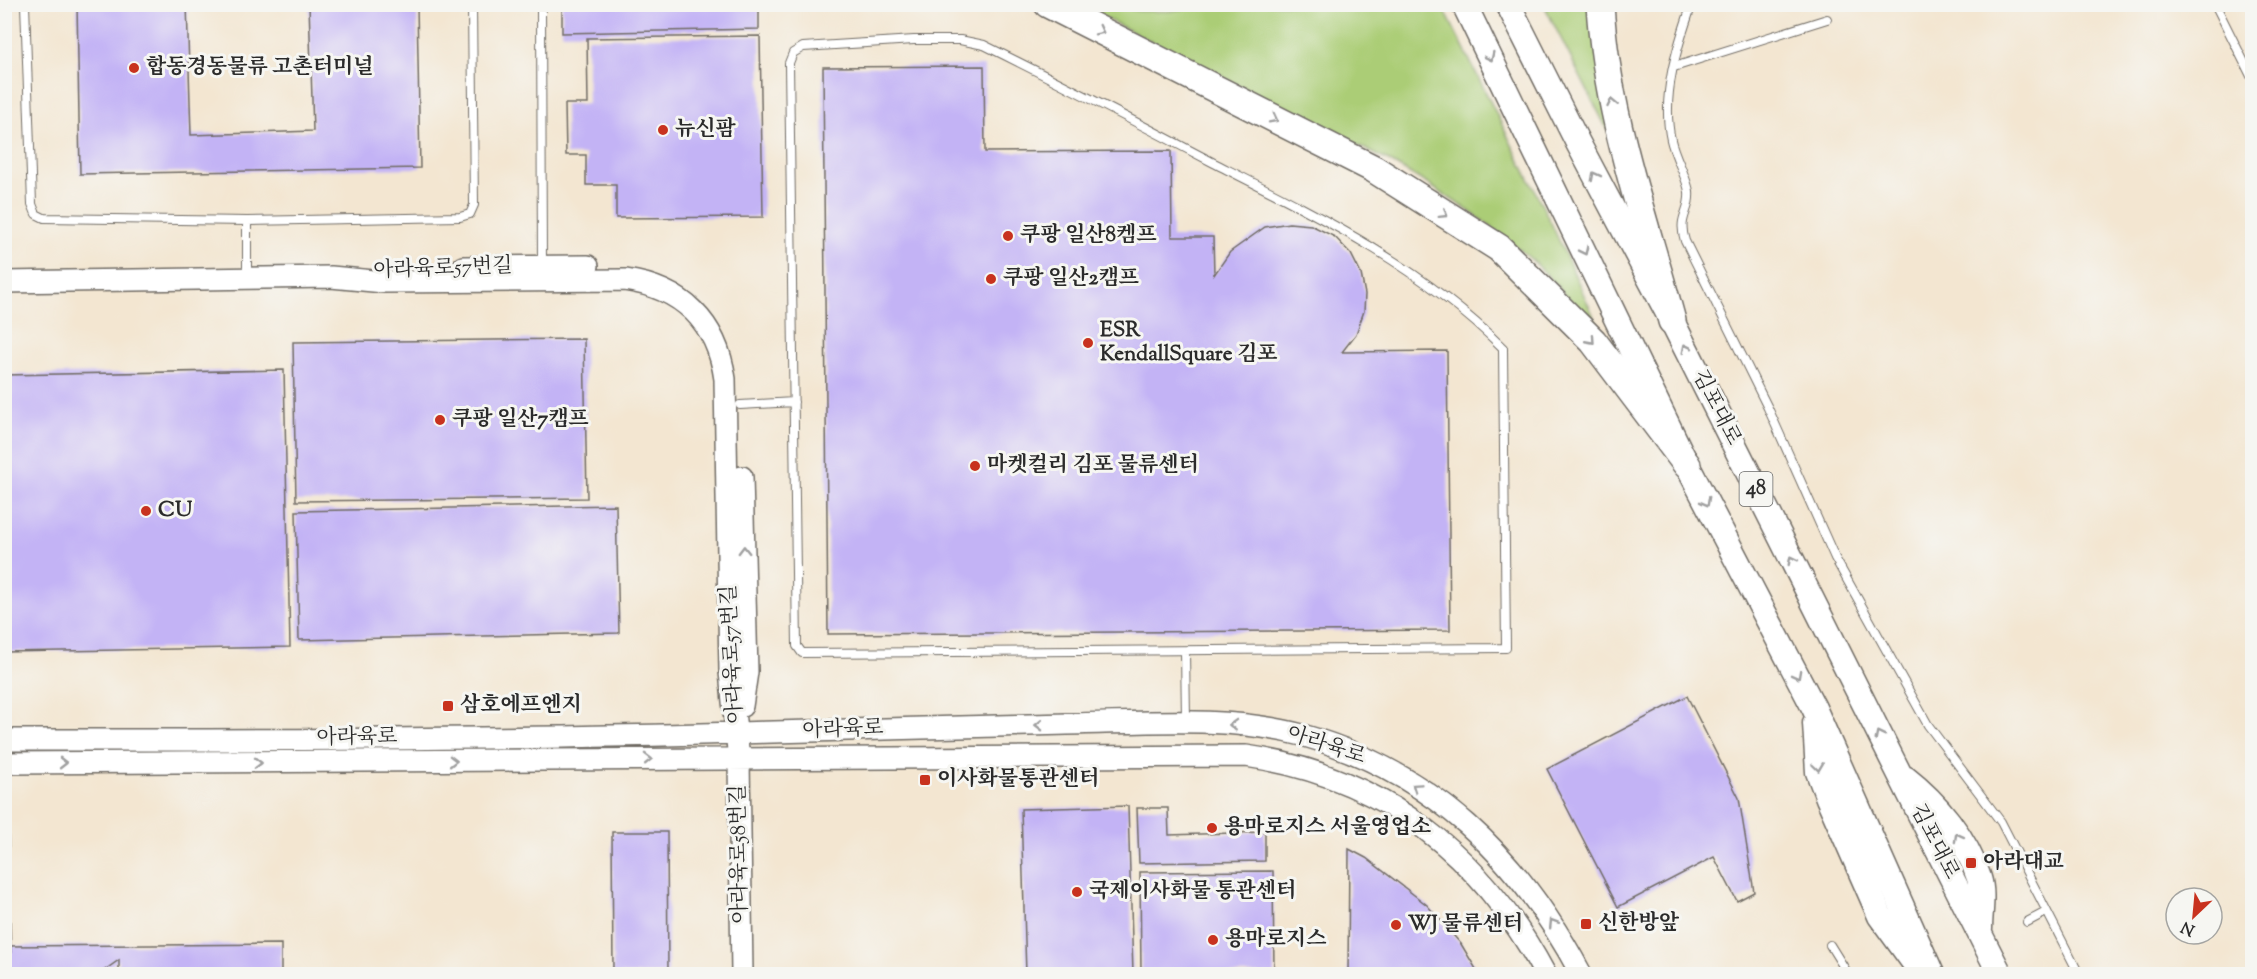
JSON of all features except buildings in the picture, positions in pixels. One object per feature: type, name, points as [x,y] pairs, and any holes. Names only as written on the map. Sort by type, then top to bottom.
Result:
[{"type":"highway","points":[[1048,4],[1374,169],[1499,248],[1593,341],[1687,465]]},
{"type":"highway","points":[[1600,4],[1603,51],[1613,107],[1672,321]]},
{"type":"main road","name":"48","points":[[1464,4],[1687,465],[1814,708],[1932,975]]},
{"type":"main road","name":"김포대로","points":[[1508,4],[1672,321],[2000,975]]},
{"type":"main road","points":[[1814,708],[1818,772],[1828,798],[1880,916],[1923,975]]},
{"type":"street","name":"아라육로57번길","points":[[331,277],[384,268],[542,265],[646,268],[662,273],[690,289],[707,305],[728,336],[735,354],[740,405],[747,672],[738,734]]},
{"type":"street","name":"아라육로57번길","points":[[4,282],[247,277],[331,277],[384,282],[625,280],[646,283],[675,295],[703,321],[719,352],[725,379],[730,672],[738,734]]},
{"type":"street","name":"아라육로","points":[[4,740],[257,740],[738,734],[1186,723],[1244,725],[1299,735],[1355,753],[1415,785],[1468,826],[1508,864],[1550,918],[1581,975]]},
{"type":"street","name":"아라육로58번길","points":[[738,734],[742,975]]},
{"type":"street","name":"아라육로","points":[[4,764],[739,760],[1226,754],[1279,762],[1356,788],[1436,837],[1461,858],[1501,902],[1518,926],[1545,975]]},
{"type":"lane","points":[[25,4],[32,204],[36,214],[44,218],[248,221],[460,217],[470,214],[474,205],[472,4]]},
{"type":"lane","points":[[540,4],[542,265]]},
{"type":"lane","points":[[1692,4],[1674,67],[1666,115],[1671,142],[1689,191],[1680,227],[1685,241],[1768,408],[1840,567],[1929,725],[2001,822],[2079,975]]},
{"type":"lane","points":[[2215,4],[2253,78]]},
{"type":"lane","points":[[1674,67],[1827,19]]},
{"type":"lane","points":[[960,40],[984,45],[1322,218],[1389,256],[1452,300],[1503,348],[1506,648],[802,653],[797,646],[794,402],[789,63],[793,53],[803,47],[960,40]]},
{"type":"lane","points":[[247,277],[248,221]]},
{"type":"lane","points":[[740,405],[794,402]]},
{"type":"lane","points":[[1185,651],[1186,723]]},
{"type":"lane","points":[[4,832],[7,975]]},
{"type":"lane","points":[[2026,922],[2046,912]]},
{"type":"lane","points":[[1830,945],[1848,975]]},
{"type":"green space","points":[[1210,4],[1442,5],[1552,225],[1604,339],[1532,260],[1498,232],[1444,194],[1387,160],[1079,5],[1115,5],[1139,11],[1170,11]]},
{"type":"green space","points":[[1544,5],[1589,5],[1613,141]]},
{"type":"place","name":"합동경동물류 고촌터미널","points":[[134,68]]},
{"type":"place","name":"뉴신팜","points":[[663,130]]},
{"type":"place","name":"쿠팡 일산8켐프","points":[[1008,236]]},
{"type":"place","name":"쿠팡 일산2캠프","points":[[991,279]]},
{"type":"place","name":"ESR KendallSquare 김포","points":[[1088,343]]},
{"type":"place","name":"쿠팡 일산7캠프","points":[[440,420]]},
{"type":"place","name":"마켓컬리 김포 물류센터","points":[[975,466]]},
{"type":"place","name":"CU","points":[[146,511]]},
{"type":"place","name":"삼호에프엔지","points":[[448,706]]},
{"type":"place","name":"이사화물통관센터","points":[[925,780]]},
{"type":"place","name":"용마로지스 서울영업소","points":[[1212,828]]},
{"type":"place","name":"아라대교","points":[[1971,863]]},
{"type":"place","name":"국제이사화물 통관센터","points":[[1077,892]]},
{"type":"place","name":"신한방앞","points":[[1586,924]]},
{"type":"place","name":"WJ 물류센터","points":[[1396,925]]},
{"type":"place","name":"용마로지스","points":[[1213,940]]}]
